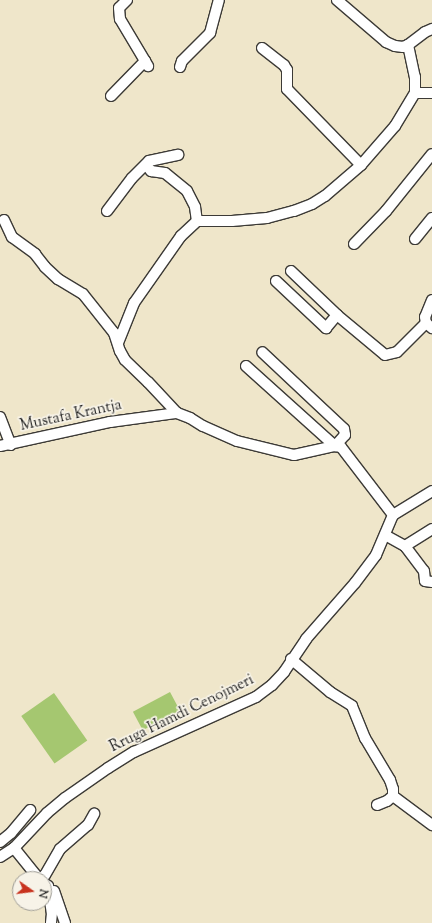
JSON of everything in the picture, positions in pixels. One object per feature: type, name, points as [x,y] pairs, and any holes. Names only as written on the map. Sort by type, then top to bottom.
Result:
[{"type":"street","points":[[180,67],[182,61],[210,33],[219,0]]},
{"type":"street","points":[[337,0],[386,42],[399,47],[408,46],[432,29]]},
{"type":"street","points":[[111,96],[146,64],[120,19],[118,13],[122,2]]},
{"type":"street","points":[[118,343],[134,303],[181,236],[197,221],[252,220],[294,212],[325,196],[361,165],[394,126],[415,93],[415,77],[408,46]]},
{"type":"street","points":[[262,48],[284,65],[287,70],[287,89],[361,165]]},
{"type":"street","points":[[415,93],[432,93]]},
{"type":"street","points":[[354,244],[386,211],[432,154]]},
{"type":"street","points":[[107,211],[132,178],[149,161],[178,155]]},
{"type":"street","points":[[146,165],[151,171],[164,173],[187,191],[195,207],[197,221]]},
{"type":"street","points":[[415,239],[432,218]]},
{"type":"street","points":[[4,220],[12,237],[35,254],[45,267],[58,279],[83,294],[114,333],[120,351],[125,360],[177,413],[237,441],[294,455],[335,446],[345,435],[344,429],[262,352]]},
{"type":"street","points":[[291,271],[338,316],[382,353],[389,356],[397,352],[429,326],[425,317],[432,300]]},
{"type":"street","points":[[276,281],[326,328],[338,316]]},
{"type":"street","points":[[246,366],[335,446],[344,449],[393,515],[432,491]]},
{"type":"street","name":"Mustafa Krantja","points":[[0,446],[11,445],[110,422],[177,413]]},
{"type":"street","points":[[0,418],[11,445]]},
{"type":"street","name":"Rruga Hamdi Cenojmeri","points":[[0,857],[14,848],[47,813],[84,783],[134,752],[256,697],[284,672],[291,659],[306,639],[355,583],[376,555],[393,515]]},
{"type":"street","points":[[405,546],[432,529]]},
{"type":"street","points":[[385,535],[405,546],[424,571],[425,581],[432,582]]},
{"type":"street","points":[[291,659],[330,692],[352,706],[365,738],[390,780],[393,789],[393,796]]},
{"type":"street","points":[[377,805],[387,801],[393,796]]},
{"type":"street","points":[[393,796],[432,825]]},
{"type":"street","points":[[0,842],[11,833],[30,810]]},
{"type":"street","points":[[47,871],[60,849],[88,826],[94,814]]},
{"type":"street","points":[[14,848],[33,871]]},
{"type":"street","points":[[52,889],[65,923]]},
{"type":"street","points":[[51,923],[52,911]]},
{"type":"green space","points":[[170,692],[180,711],[143,730],[133,712]]},
{"type":"green space","points":[[54,693],[87,741],[55,763],[21,716]]}]
